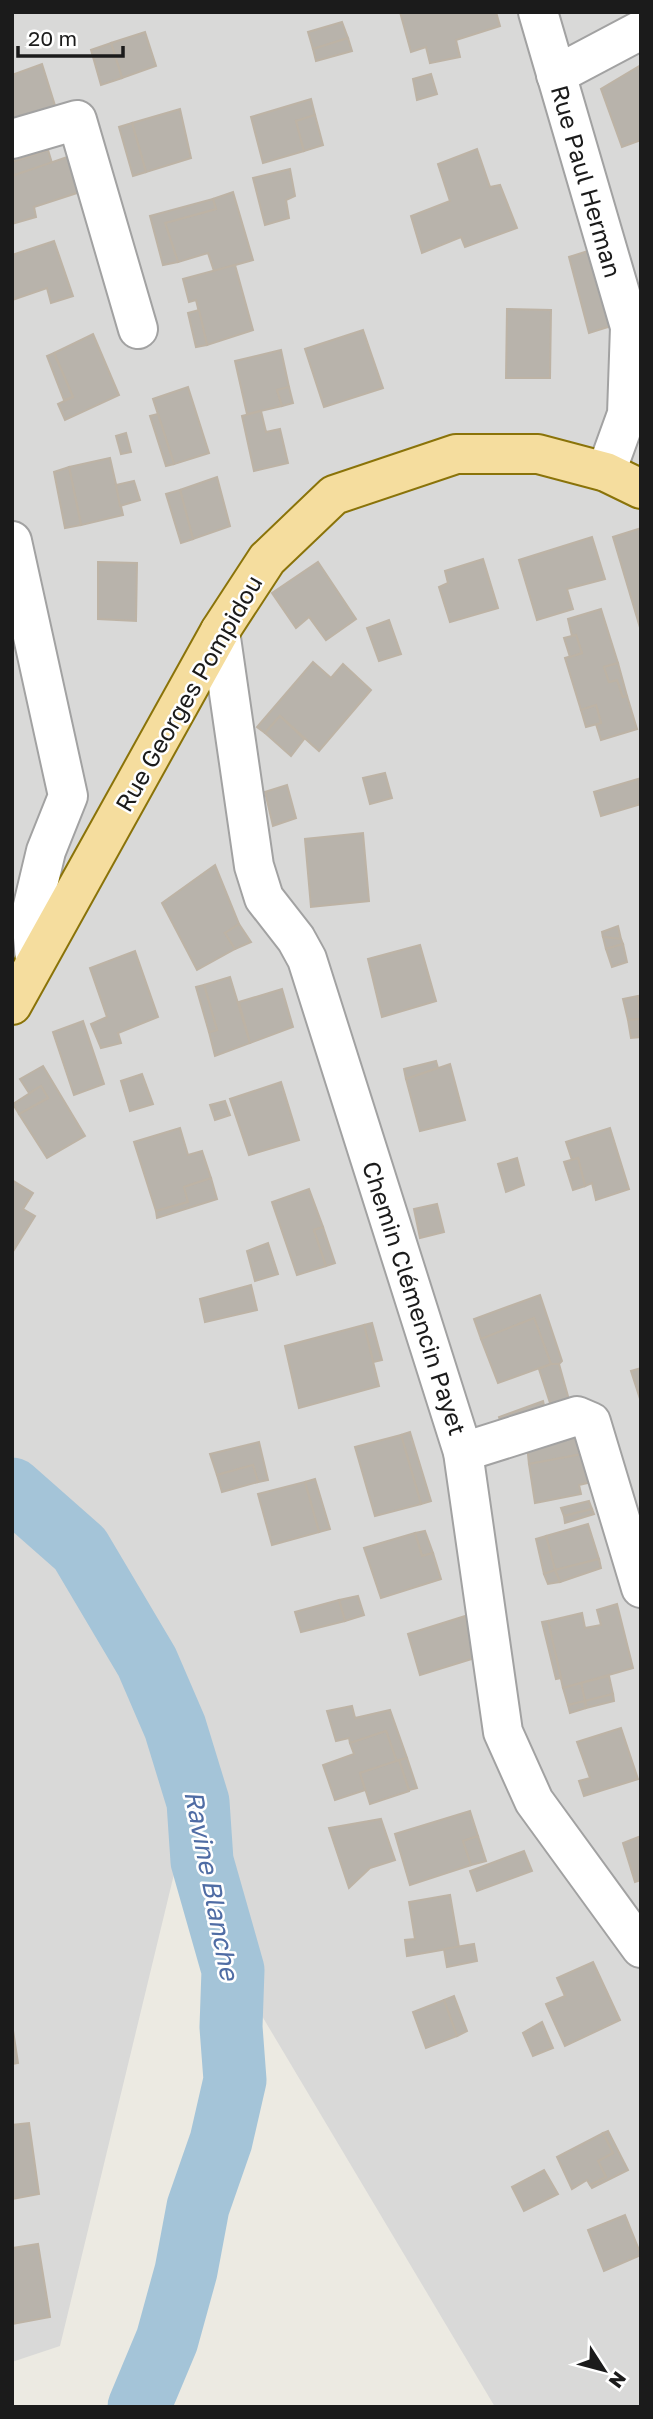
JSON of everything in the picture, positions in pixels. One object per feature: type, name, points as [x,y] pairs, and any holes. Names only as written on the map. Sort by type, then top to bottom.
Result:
[{"type":"main road","name":"Rue Georges Pompidou","points":[[12,1005],[220,631],[267,559],[334,495],[456,454],[538,454],[606,472],[641,489]]},
{"type":"street","name":"Rue Paul Herman","points":[[538,12],[556,75],[630,286],[628,414],[606,472]]},
{"type":"street","points":[[556,75],[641,30]]},
{"type":"street","points":[[12,139],[77,120],[138,328]]},
{"type":"street","points":[[12,541],[68,796],[46,851],[31,914],[35,960]]},
{"type":"street","name":"Chemin Clémencin Payet","points":[[220,631],[258,877],[264,898],[296,939],[307,959],[463,1452],[503,1732],[534,1801],[641,1948]]},
{"type":"street","points":[[463,1452],[577,1416],[585,1418],[591,1423],[641,1588]]},
{"type":"shaded area","points":[[12,12],[641,12],[641,2407],[495,2407],[175,1870],[60,2346],[12,2362]]},
{"type":"building","points":[[400,12],[496,12],[500,26],[456,40],[460,57],[430,63],[426,47],[411,52]]},
{"type":"building","points":[[342,22],[348,38],[313,49],[308,32]]},
{"type":"building","points":[[145,32],[156,66],[122,78],[111,43]]},
{"type":"building","points":[[348,38],[352,51],[316,61],[313,49]]},
{"type":"building","points":[[111,43],[122,78],[101,85],[91,50]]},
{"type":"building","points":[[42,64],[58,115],[12,130],[12,75]]},
{"type":"building","points":[[641,65],[641,140],[622,147],[601,89]]},
{"type":"building","points":[[431,74],[437,94],[417,100],[413,79]]},
{"type":"building","points":[[311,99],[315,115],[296,121],[304,151],[263,163],[251,117]]},
{"type":"building","points":[[180,109],[191,158],[146,172],[132,123]]},
{"type":"building","points":[[315,115],[323,145],[304,151],[296,121]]},
{"type":"building","points":[[132,123],[146,172],[133,176],[119,127]]},
{"type":"building","points":[[477,149],[490,187],[500,185],[517,228],[465,247],[461,237],[422,253],[411,216],[450,201],[438,164]]},
{"type":"building","points":[[48,150],[52,163],[12,176],[12,162]]},
{"type":"building","points":[[70,156],[80,192],[34,207],[36,217],[12,224],[12,176]]},
{"type":"building","points":[[290,169],[295,196],[286,200],[289,218],[265,225],[253,178]]},
{"type":"building","points":[[233,192],[253,260],[214,271],[208,253],[178,262],[165,223],[216,209],[213,199]]},
{"type":"building","points":[[213,199],[216,209],[165,223],[178,262],[163,265],[150,216]]},
{"type":"building","points":[[54,241],[73,296],[51,303],[47,288],[12,300],[12,255]]},
{"type":"building","points":[[591,250],[611,326],[589,333],[569,257]]},
{"type":"building","points":[[235,265],[253,330],[207,345],[196,300],[189,302],[183,279]]},
{"type":"building","points":[[507,309],[551,310],[550,378],[506,378]]},
{"type":"building","points":[[199,310],[207,345],[196,347],[188,313]]},
{"type":"building","points":[[363,330],[383,388],[324,407],[305,349]]},
{"type":"building","points":[[93,334],[119,395],[65,420],[58,404],[73,397],[54,353]]},
{"type":"building","points":[[281,350],[289,387],[277,390],[282,406],[247,414],[235,361]]},
{"type":"building","points":[[54,353],[73,397],[64,400],[47,356]]},
{"type":"building","points":[[188,387],[209,453],[174,464],[153,399]]},
{"type":"building","points":[[289,387],[293,403],[282,406],[277,390]]},
{"type":"building","points":[[261,411],[266,432],[280,429],[288,463],[254,471],[242,416]]},
{"type":"building","points":[[158,414],[174,464],[166,466],[150,416]]},
{"type":"building","points":[[126,433],[131,452],[121,454],[116,436]]},
{"type":"building","points":[[110,458],[123,515],[81,525],[69,467]]},
{"type":"building","points":[[69,467],[81,525],[65,528],[54,472]]},
{"type":"building","points":[[217,477],[230,526],[193,539],[180,490]]},
{"type":"building","points":[[134,481],[140,500],[120,506],[116,485]]},
{"type":"building","points":[[180,490],[193,539],[181,543],[166,494]]},
{"type":"building","points":[[641,528],[641,631],[613,537]]},
{"type":"building","points":[[592,537],[605,579],[567,589],[573,609],[537,620],[519,560]]},
{"type":"building","points":[[483,559],[498,608],[450,622],[439,587],[448,583],[445,571]]},
{"type":"building","points":[[98,562],[137,563],[136,621],[98,619]]},
{"type":"building","points":[[318,562],[356,619],[326,640],[309,617],[296,628],[272,593]]},
{"type":"building","points":[[601,609],[618,663],[604,667],[609,682],[617,680],[623,697],[627,696],[637,729],[601,740],[596,724],[601,723],[596,705],[581,710],[565,658],[582,653],[576,635],[572,636],[568,619]]},
{"type":"building","points":[[389,620],[401,654],[379,661],[367,628]]},
{"type":"building","points":[[576,635],[582,653],[570,657],[564,638]]},
{"type":"building","points":[[313,662],[331,678],[343,664],[371,690],[319,751],[280,716],[265,733],[257,727]]},
{"type":"building","points":[[618,663],[627,696],[623,697],[617,680],[609,682],[604,667]]},
{"type":"building","points":[[596,705],[601,723],[586,727],[581,710]]},
{"type":"building","points":[[280,716],[304,739],[291,756],[265,733]]},
{"type":"building","points":[[385,773],[392,798],[370,804],[363,778]]},
{"type":"building","points":[[641,778],[641,804],[601,816],[594,792]]},
{"type":"building","points":[[287,785],[296,818],[273,826],[265,792]]},
{"type":"building","points":[[363,833],[369,901],[311,907],[305,839]]},
{"type":"building","points":[[215,865],[239,924],[225,933],[235,949],[197,970],[162,903]]},
{"type":"building","points":[[239,924],[251,942],[235,949],[225,933]]},
{"type":"building","points":[[618,926],[621,939],[603,937],[602,932]]},
{"type":"building","points":[[603,937],[621,939],[623,944],[606,949]]},
{"type":"building","points":[[623,944],[627,962],[612,967],[606,949]]},
{"type":"building","points":[[420,945],[436,1001],[382,1017],[368,959]]},
{"type":"building","points":[[135,951],[158,1017],[118,1033],[121,1043],[101,1048],[91,1024],[107,1017],[90,968]]},
{"type":"building","points":[[230,977],[250,1043],[215,1056],[209,1032],[217,1030],[204,985]]},
{"type":"building","points":[[204,985],[217,1030],[209,1032],[196,987]]},
{"type":"building","points":[[282,989],[293,1027],[250,1043],[239,1002]]},
{"type":"building","points":[[638,996],[641,1019],[628,1020],[623,999]]},
{"type":"building","points":[[641,1019],[641,1037],[631,1038],[628,1020]]},
{"type":"building","points":[[83,1021],[104,1084],[74,1095],[53,1032]]},
{"type":"building","points":[[436,1061],[438,1068],[406,1079],[404,1069]]},
{"type":"building","points":[[450,1064],[465,1120],[420,1131],[406,1079]]},
{"type":"building","points":[[43,1066],[85,1136],[47,1158],[19,1114],[48,1098],[41,1086],[29,1093],[20,1079]]},
{"type":"building","points":[[142,1074],[153,1104],[130,1111],[121,1081]]},
{"type":"building","points":[[281,1082],[299,1140],[249,1155],[230,1099]]},
{"type":"building","points":[[41,1086],[48,1098],[19,1114],[13,1104]]},
{"type":"building","points":[[225,1101],[230,1115],[215,1120],[210,1105]]},
{"type":"building","points":[[180,1128],[188,1155],[202,1151],[211,1178],[184,1187],[188,1202],[156,1211],[134,1142]]},
{"type":"building","points":[[610,1128],[629,1189],[596,1200],[592,1183],[585,1186],[578,1158],[572,1160],[566,1142]]},
{"type":"building","points":[[517,1158],[524,1185],[506,1192],[498,1164]]},
{"type":"building","points":[[578,1158],[585,1186],[573,1190],[564,1162]]},
{"type":"building","points":[[211,1178],[217,1199],[157,1218],[156,1211],[188,1202],[184,1187]]},
{"type":"building","points":[[12,1180],[33,1193],[23,1209],[35,1216],[12,1253]]},
{"type":"building","points":[[309,1189],[323,1227],[314,1230],[326,1266],[297,1275],[272,1202]]},
{"type":"building","points":[[437,1204],[444,1232],[420,1238],[414,1209]]},
{"type":"building","points":[[323,1227],[335,1263],[326,1266],[314,1230]]},
{"type":"building","points":[[268,1243],[278,1274],[255,1281],[247,1251]]},
{"type":"building","points":[[251,1285],[257,1310],[205,1322],[200,1299]]},
{"type":"building","points":[[540,1295],[562,1361],[559,1364],[551,1364],[534,1318],[481,1339],[474,1319]]},
{"type":"building","points":[[534,1318],[551,1364],[498,1383],[481,1339]]},
{"type":"building","points":[[372,1323],[382,1360],[373,1362],[364,1325]]},
{"type":"building","points":[[364,1325],[379,1386],[299,1408],[285,1346]]},
{"type":"building","points":[[559,1364],[571,1407],[554,1415],[539,1369]]},
{"type":"building","points":[[641,1368],[641,1402],[631,1371]]},
{"type":"building","points":[[543,1401],[547,1418],[504,1433],[499,1417]]},
{"type":"building","points":[[410,1432],[431,1501],[421,1504],[401,1435]]},
{"type":"building","points":[[586,1434],[588,1453],[529,1464],[527,1445]]},
{"type":"building","points":[[401,1435],[421,1504],[375,1516],[355,1447]]},
{"type":"building","points":[[259,1442],[268,1480],[258,1482],[253,1465],[217,1475],[210,1454]]},
{"type":"building","points":[[588,1453],[600,1480],[579,1485],[581,1494],[535,1503],[529,1464]]},
{"type":"building","points":[[253,1465],[258,1482],[222,1492],[217,1475]]},
{"type":"building","points":[[315,1479],[330,1529],[319,1532],[305,1482]]},
{"type":"building","points":[[305,1482],[319,1532],[272,1545],[258,1494]]},
{"type":"building","points":[[589,1501],[592,1509],[564,1516],[561,1508]]},
{"type":"building","points":[[592,1509],[594,1514],[565,1523],[564,1516]]},
{"type":"building","points":[[588,1524],[599,1559],[555,1570],[546,1536]]},
{"type":"building","points":[[425,1531],[433,1553],[422,1556],[415,1533]]},
{"type":"building","points":[[415,1533],[422,1556],[433,1553],[441,1579],[381,1598],[364,1548]]},
{"type":"building","points":[[546,1536],[555,1570],[544,1574],[536,1539]]},
{"type":"building","points":[[599,1559],[601,1568],[560,1582],[555,1570]]},
{"type":"building","points":[[555,1570],[560,1582],[548,1584],[544,1574]]},
{"type":"building","points":[[358,1596],[364,1615],[345,1621],[339,1600]]},
{"type":"building","points":[[339,1600],[345,1621],[301,1632],[295,1612]]},
{"type":"building","points":[[617,1604],[633,1668],[563,1688],[548,1621],[582,1613],[585,1628],[601,1625],[597,1610]]},
{"type":"building","points":[[465,1616],[478,1657],[420,1675],[408,1634]]},
{"type":"building","points":[[548,1621],[561,1678],[556,1679],[542,1622]]},
{"type":"building","points":[[609,1676],[613,1694],[585,1701],[581,1683]]},
{"type":"building","points":[[581,1683],[585,1701],[568,1705],[563,1688]]},
{"type":"building","points":[[613,1694],[614,1701],[586,1708],[585,1701]]},
{"type":"building","points":[[585,1701],[586,1708],[570,1713],[568,1705]]},
{"type":"building","points":[[352,1706],[355,1718],[390,1710],[407,1758],[397,1762],[386,1731],[350,1743],[349,1738],[336,1741],[327,1711]]},
{"type":"building","points":[[621,1728],[638,1779],[584,1796],[579,1781],[590,1778],[577,1742]]},
{"type":"building","points":[[386,1731],[397,1762],[360,1773],[365,1790],[335,1800],[323,1765],[354,1754],[350,1743]]},
{"type":"building","points":[[407,1758],[417,1788],[409,1790],[399,1760]]},
{"type":"building","points":[[399,1760],[409,1791],[370,1804],[360,1773]]},
{"type":"building","points":[[470,1811],[478,1836],[463,1841],[471,1865],[410,1885],[395,1834]]},
{"type":"building","points":[[381,1819],[395,1860],[370,1868],[349,1888],[329,1828]]},
{"type":"building","points":[[478,1836],[486,1861],[471,1865],[463,1841]]},
{"type":"building","points":[[641,1836],[641,1880],[635,1882],[623,1843]]},
{"type":"building","points":[[524,1851],[532,1871],[477,1891],[470,1871]]},
{"type":"building","points":[[450,1895],[459,1947],[407,1956],[405,1940],[415,1939],[409,1902]]},
{"type":"building","points":[[474,1944],[477,1961],[447,1967],[444,1949]]},
{"type":"building","points":[[593,1962],[620,2020],[565,2046],[546,2004],[565,1996],[557,1978]]},
{"type":"building","points":[[454,1996],[467,2031],[457,2036],[444,2000]]},
{"type":"building","points":[[444,2000],[457,2036],[426,2048],[413,2012]]},
{"type":"building","points":[[542,2022],[553,2048],[533,2056],[523,2033]]},
{"type":"building","points":[[12,2024],[18,2063],[12,2064]]},
{"type":"building","points":[[29,2123],[39,2194],[12,2199],[12,2125]]},
{"type":"building","points":[[608,2131],[628,2170],[592,2188],[590,2185],[606,2177],[598,2161],[613,2153],[603,2133]]},
{"type":"building","points":[[603,2133],[613,2153],[598,2161],[606,2177],[590,2185],[587,2180],[572,2189],[557,2157]]},
{"type":"building","points":[[544,2170],[558,2194],[524,2211],[512,2187]]},
{"type":"building","points":[[625,2215],[641,2255],[604,2271],[588,2230]]},
{"type":"building","points":[[38,2244],[50,2317],[12,2324],[12,2248]]},
{"type":"waterway","name":"Ravine Blanche","points":[[12,1489],[80,1549],[147,1662],[175,1727],[198,1802],[202,1861],[233,1970],[231,2027],[235,2080],[221,2141],[198,2207],[186,2271],[167,2340],[139,2407]]}]
